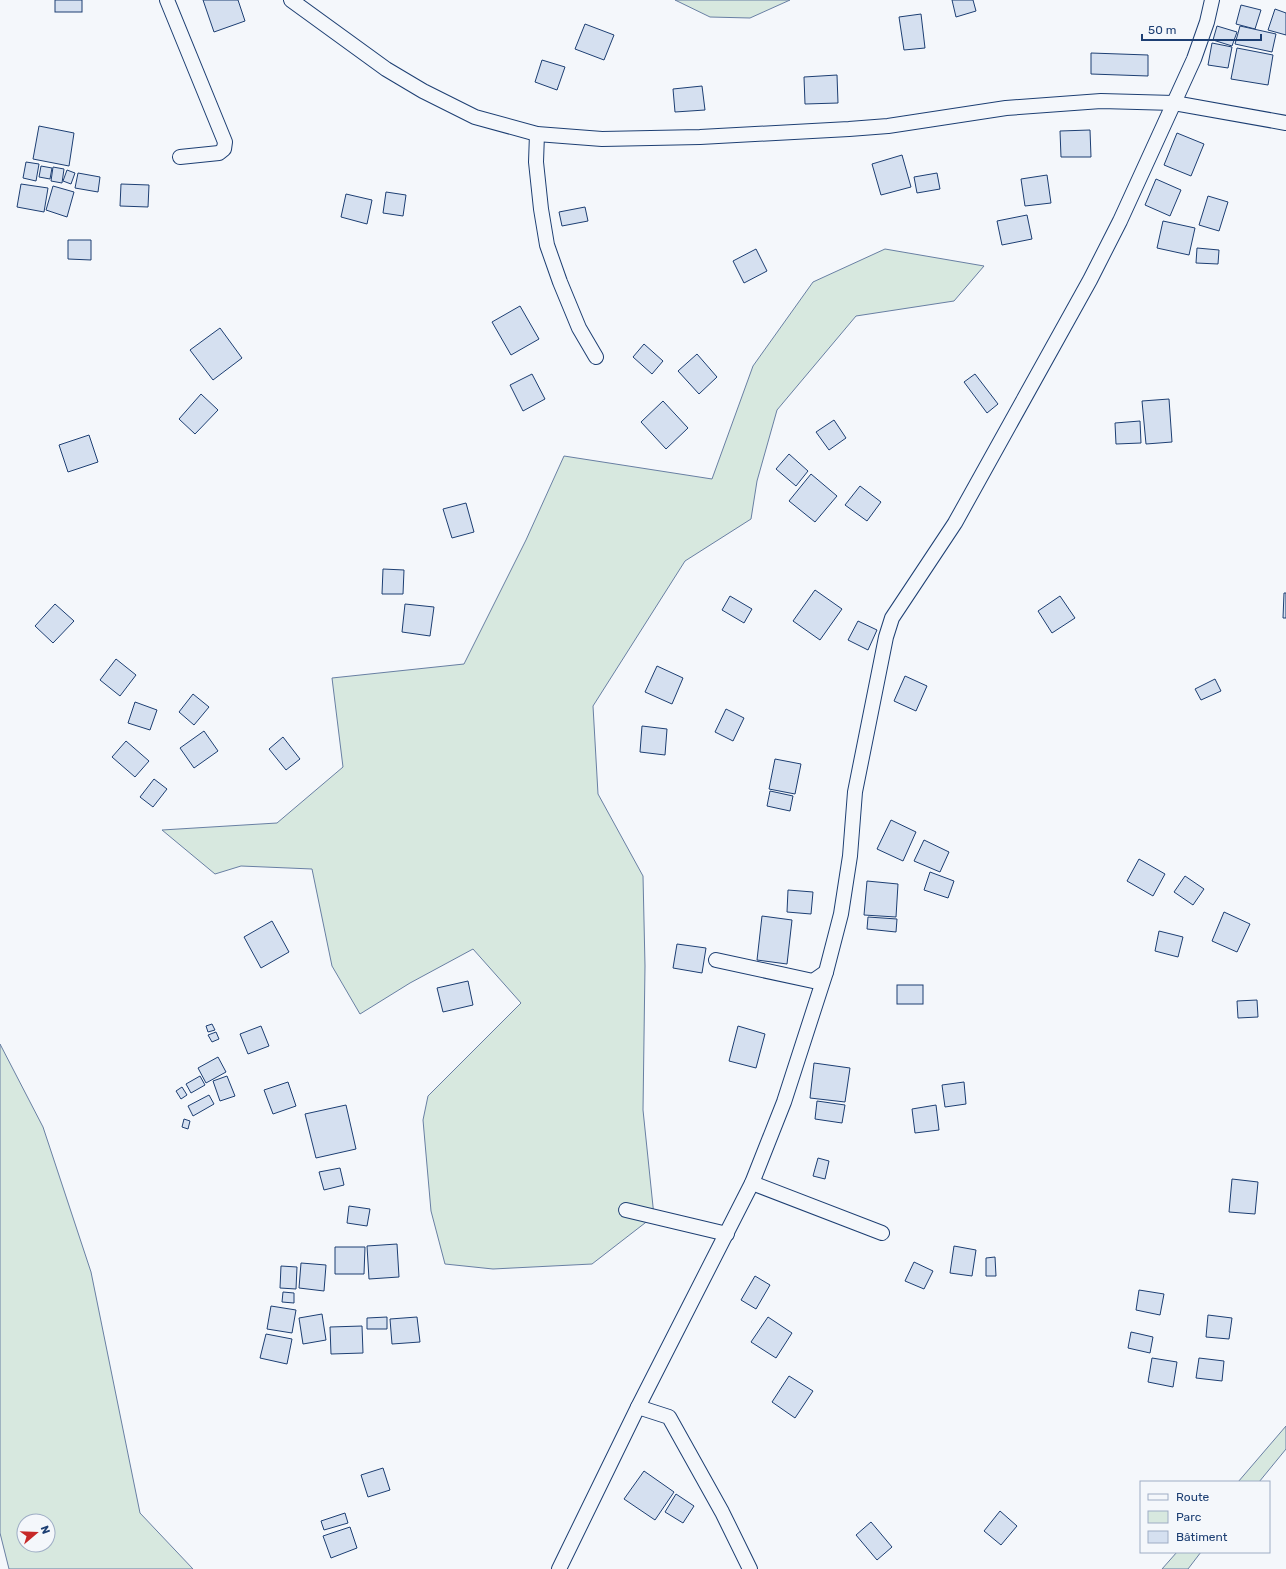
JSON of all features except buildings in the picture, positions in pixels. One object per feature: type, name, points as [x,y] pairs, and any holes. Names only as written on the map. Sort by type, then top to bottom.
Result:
[{"type":"street","points":[[167,0],[225,142],[224,149],[219,153],[180,157]]},
{"type":"street","points":[[290,0],[386,69],[422,91],[475,117],[537,134],[602,139],[700,137],[888,126],[1006,108],[1101,101],[1174,103],[1286,123]]},
{"type":"street","points":[[559,1569],[638,1407],[752,1183],[784,1102],[826,972],[840,914],[850,856],[855,792],[886,637],[892,618],[955,523],[1090,280],[1120,221],[1194,60],[1207,22],[1212,0]]},
{"type":"street","points":[[537,134],[536,162],[541,209],[547,245],[579,328],[596,357]]},
{"type":"street","points":[[716,960],[813,981],[826,972]]},
{"type":"street","points":[[752,1183],[882,1233]]},
{"type":"street","points":[[626,1210],[727,1234]]},
{"type":"street","points":[[638,1407],[669,1417],[722,1512],[750,1569]]},
{"type":"green space","points":[[675,0],[790,0],[750,18],[710,17]]},
{"type":"green space","points":[[885,249],[984,266],[954,301],[856,316],[777,410],[757,481],[751,519],[685,561],[593,706],[598,794],[643,876],[645,966],[643,1110],[654,1216],[592,1264],[493,1269],[445,1264],[431,1211],[423,1120],[428,1096],[521,1003],[473,949],[410,983],[360,1014],[332,966],[312,869],[241,866],[215,874],[162,830],[277,823],[343,767],[332,678],[464,664],[526,540],[564,456],[712,479],[753,366],[813,282]]},
{"type":"green space","points":[[0,1044],[43,1127],[91,1272],[140,1513],[193,1569],[9,1569],[0,1533]]},
{"type":"green space","points":[[1286,1426],[1286,1449],[1260,1481],[1239,1481]]},
{"type":"green space","points":[[1176,1553],[1200,1553],[1188,1569],[1162,1569]]}]
